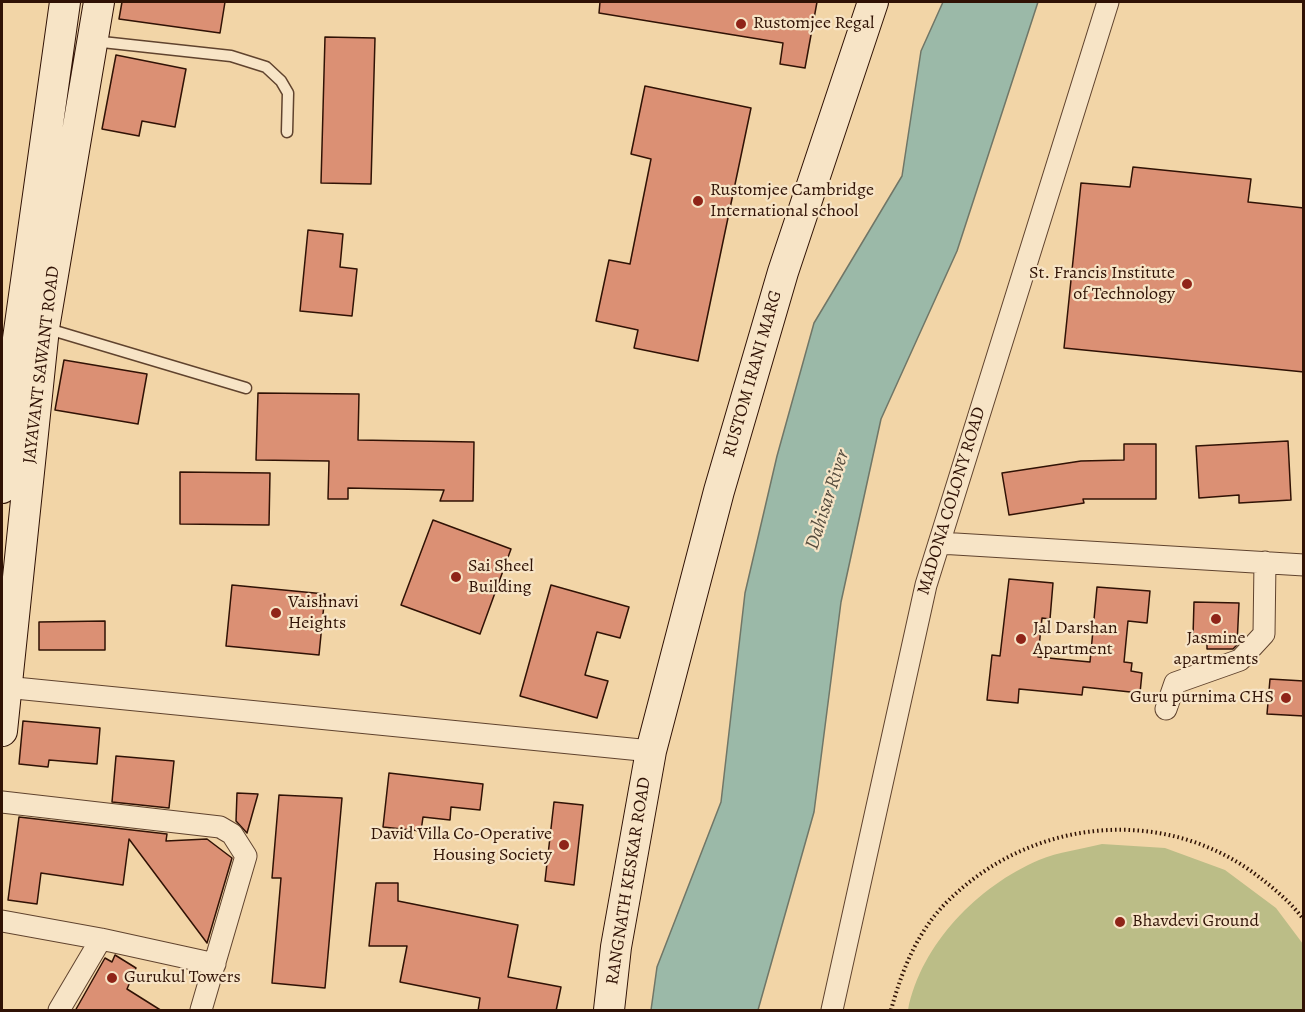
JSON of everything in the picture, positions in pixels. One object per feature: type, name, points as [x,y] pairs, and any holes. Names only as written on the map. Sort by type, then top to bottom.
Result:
[{"type":"street","name":"JAYAVANT SAWANT ROAD","points":[[2,488],[15,360],[65,2]]},
{"type":"street","name":"JAYAVANT SAWANT ROAD","points":[[2,730],[44,328],[99,2]]},
{"type":"street","name":"RUSTOM IRANI MARG","points":[[651,752],[719,491],[783,272],[873,2]]},
{"type":"street","name":"MADONA COLONY ROAD","points":[[832,1011],[926,585],[1108,2]]},
{"type":"street","points":[[939,543],[1304,564]]},
{"type":"street","points":[[1166,710],[1175,683],[1240,660],[1264,634],[1265,562]]},
{"type":"street","points":[[5,687],[651,752]]},
{"type":"street","name":"RANGNATH KESKAR ROAD","points":[[609,1011],[616,947],[651,752]]},
{"type":"street","points":[[2,802],[220,826],[232,834],[246,856],[201,1011]]},
{"type":"street","points":[[2,921],[101,939],[215,964]]},
{"type":"street","points":[[59,1011],[101,939]]},
{"type":"lane","points":[[93,41],[231,56],[266,67],[281,81],[288,93],[287,132]]},
{"type":"lane","points":[[44,328],[246,388]]},
{"type":"path","points":[[891,1011],[900,979],[919,937],[948,900],[984,870],[1026,848],[1071,833],[1118,829],[1164,834],[1203,845],[1238,862],[1270,885],[1304,920]]},
{"type":"green space","name":"Bhavdevi Ground","points":[[1102,844],[1165,848],[1225,870],[1276,908],[1303,944],[1303,1010],[908,1010],[925,962],[939,940],[974,901],[1016,871],[1039,860]]},
{"type":"water","name":"Dahisar River","points":[[943,2],[1038,2],[957,251],[881,419],[841,602],[814,812],[758,1010],[651,1010],[657,967],[721,802],[745,593],[777,456],[814,323],[902,176],[921,51]]},
{"type":"building","points":[[122,2],[225,2],[220,33],[119,19]]},
{"type":"building","name":"Rustomjee Regal","points":[[600,2],[817,2],[805,68],[780,64],[783,43],[599,13]]},
{"type":"building","points":[[325,37],[375,38],[371,184],[321,183]]},
{"type":"building","points":[[116,55],[186,69],[175,127],[142,121],[139,136],[102,129]]},
{"type":"building","points":[[645,86],[751,108],[698,361],[634,348],[638,330],[596,321],[609,260],[630,264],[651,159],[631,154]]},
{"type":"building","name":"St. Francis Institute of Technology","points":[[1133,167],[1251,179],[1248,202],[1304,208],[1304,372],[1064,348],[1081,183],[1130,187]]},
{"type":"building","points":[[308,230],[343,234],[340,267],[357,269],[352,316],[300,311]]},
{"type":"building","points":[[64,360],[147,374],[138,424],[55,410]]},
{"type":"building","points":[[258,393],[359,394],[358,440],[474,442],[473,501],[440,501],[444,490],[348,488],[348,499],[328,499],[329,461],[256,460]]},
{"type":"building","points":[[1288,441],[1291,500],[1239,503],[1239,495],[1199,498],[1196,446]]},
{"type":"building","points":[[1124,444],[1156,444],[1156,499],[1083,499],[1084,503],[1009,515],[1002,473],[1081,461],[1124,460]]},
{"type":"building","points":[[180,472],[270,473],[269,525],[180,524]]},
{"type":"building","name":"Sai Sheel Building","points":[[433,520],[511,549],[480,634],[401,605]]},
{"type":"building","name":"Jal Darshan Apartment","points":[[1009,579],[1053,583],[1050,619],[1042,618],[1038,657],[1090,662],[1097,587],[1150,591],[1147,623],[1128,621],[1124,662],[1132,663],[1131,671],[1142,673],[1140,693],[1083,687],[1082,695],[1019,689],[1018,703],[987,700],[992,655],[1000,656]]},
{"type":"building","name":"Vaishnavi Heights","points":[[232,585],[325,594],[319,655],[226,646]]},
{"type":"building","points":[[551,585],[629,607],[620,638],[597,632],[585,675],[608,681],[597,718],[520,696]]},
{"type":"building","name":"Jasmine apartments","points":[[1194,602],[1239,603],[1237,645],[1233,649],[1207,649],[1207,636],[1193,636]]},
{"type":"building","points":[[105,621],[105,650],[39,650],[39,622]]},
{"type":"building","name":"Guru purnima CHS","points":[[1270,679],[1304,681],[1304,716],[1267,714]]},
{"type":"building","points":[[23,721],[100,728],[97,764],[49,760],[48,767],[19,764]]},
{"type":"building","points":[[116,756],[174,761],[169,808],[112,802]]},
{"type":"building","points":[[389,773],[483,784],[480,810],[451,807],[450,820],[423,817],[421,831],[383,827]]},
{"type":"building","points":[[237,793],[258,794],[247,833],[236,821]]},
{"type":"building","points":[[279,795],[342,798],[325,988],[272,983],[281,878],[272,878]]},
{"type":"building","name":"David Villa Co-Operative Housing Society","points":[[554,802],[583,805],[574,885],[545,881]]},
{"type":"building","points":[[19,817],[167,834],[166,841],[207,839],[232,858],[207,943],[129,839],[123,885],[41,873],[37,904],[8,900]]},
{"type":"building","points":[[376,883],[398,883],[398,901],[518,925],[508,977],[561,987],[556,1011],[478,1011],[480,998],[400,982],[407,946],[369,946]]},
{"type":"building","name":"Gurukul Towers","points":[[115,955],[136,968],[127,989],[162,1011],[75,1011],[105,958],[112,962]]},
{"type":"place","name":"Rustomjee Regal","points":[[741,24]]},
{"type":"place","name":"Rustomjee Cambridge International school","points":[[698,201]]},
{"type":"place","name":"St. Francis Institute of Technology","points":[[1187,284]]},
{"type":"place","name":"Sai Sheel Building","points":[[456,577]]},
{"type":"place","name":"Vaishnavi Heights","points":[[276,613]]},
{"type":"place","name":"Jasmine apartments","points":[[1216,619]]},
{"type":"place","name":"Jal Darshan Apartment","points":[[1021,639]]},
{"type":"place","name":"Guru purnima CHS","points":[[1286,698]]},
{"type":"place","name":"David Villa Co-Operative Housing Society","points":[[564,845]]},
{"type":"place","name":"Bhavdevi Ground","points":[[1120,922]]},
{"type":"place","name":"Gurukul Towers","points":[[112,978]]}]
